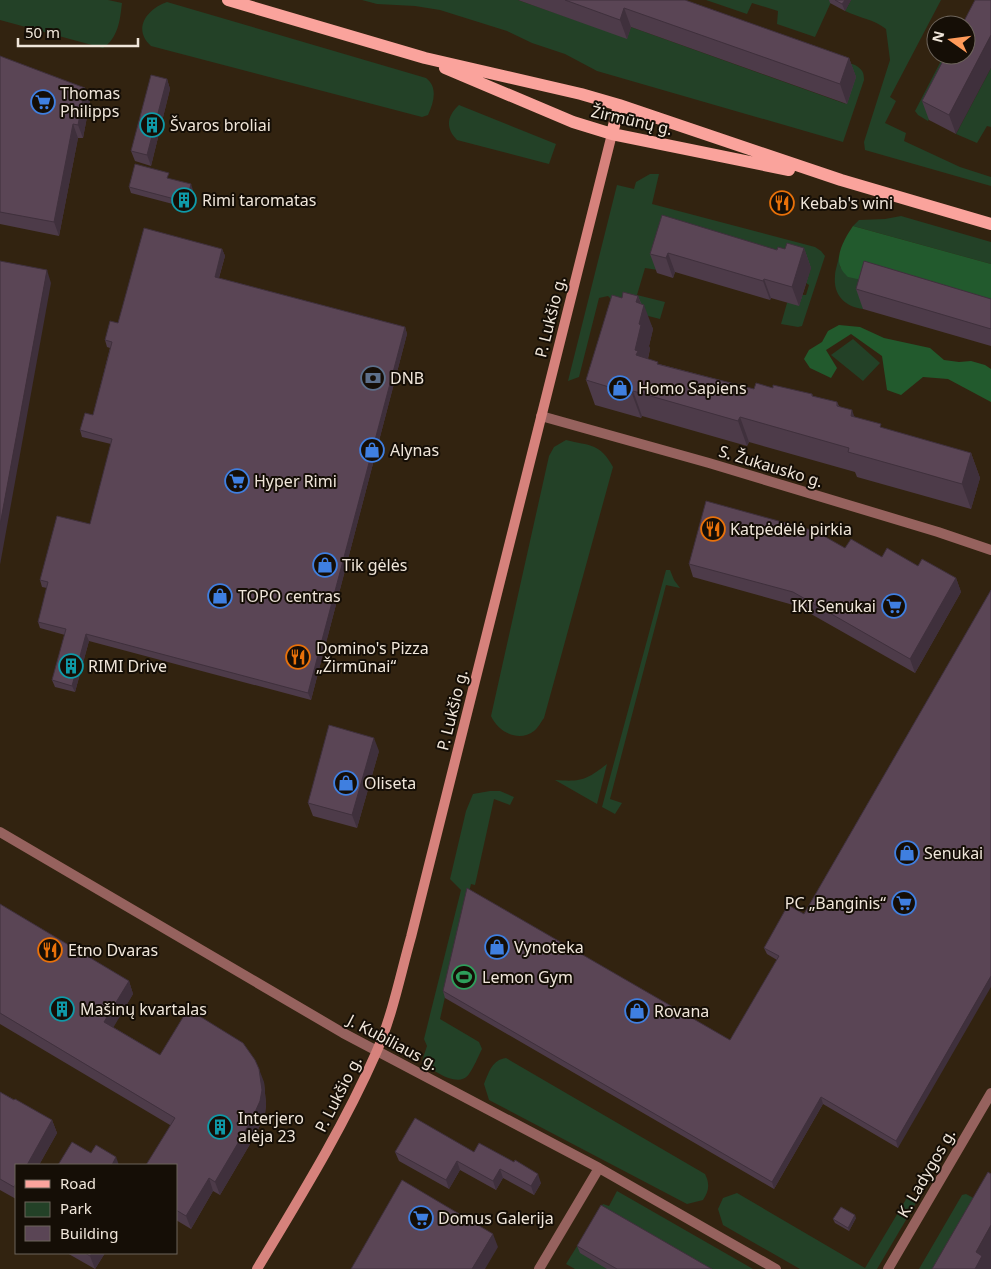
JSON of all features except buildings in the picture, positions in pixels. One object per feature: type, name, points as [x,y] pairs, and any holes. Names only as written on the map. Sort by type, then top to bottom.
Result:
[{"type":"main road","name":"Žirmūnų g.","points":[[228,0],[425,58],[581,94],[619,105],[841,180],[991,224]]},
{"type":"main road","name":"Žirmūnų g.","points":[[425,58],[458,74],[573,122],[612,134],[841,180]]},
{"type":"main road","points":[[612,134],[619,105]]},
{"type":"street","name":"P. Lukšio g.","points":[[257,1269],[318,1166],[357,1094],[376,1052],[411,937],[612,134]]},
{"type":"street","name":"S. Žukausko g.","points":[[541,416],[709,463],[938,532],[991,550]]},
{"type":"street","name":"J. Kubiliaus g.","points":[[0,832],[376,1052],[599,1168],[776,1269]]},
{"type":"street","name":"K. Ladygos g.","points":[[888,1269],[991,1093]]},
{"type":"street","points":[[539,1269],[599,1168]]},
{"type":"green space","points":[[0,0],[108,0],[122,3],[115,34],[103,48],[0,20]]},
{"type":"green space","points":[[362,0],[518,0],[627,38],[631,27],[846,104],[671,0],[855,65],[862,71],[864,80],[843,142],[597,71],[565,54],[532,43],[507,31],[440,10],[415,6],[377,4]]},
{"type":"green space","points":[[706,0],[832,0],[815,37],[777,24],[778,11],[752,3],[747,14]]},
{"type":"green space","points":[[851,0],[941,0],[933,15],[926,15],[926,29],[890,97],[896,101],[885,123],[906,133],[904,141],[960,167],[991,177],[991,186],[865,150],[864,142],[890,60],[886,29],[845,11]]},
{"type":"green space","points":[[167,2],[426,78],[432,86],[434,95],[428,115],[422,117],[151,46],[145,40],[143,33],[142,26],[144,20],[153,9]]},
{"type":"green space","points":[[939,65],[958,65],[928,121],[915,111]]},
{"type":"green space","points":[[991,68],[991,127],[987,126],[977,143],[956,134]]},
{"type":"green space","points":[[459,105],[556,144],[549,164],[457,140],[449,127],[449,122],[452,113]]},
{"type":"green space","points":[[650,174],[659,174],[652,204],[815,247],[821,251],[825,256],[802,326],[781,324],[787,303],[806,295],[809,285],[806,283],[811,268],[658,270],[645,268],[637,295],[665,302],[660,319],[621,309],[608,296],[599,298],[579,377],[568,381],[617,185],[634,189],[636,182]]},
{"type":"green space","points":[[901,216],[991,242],[991,264],[853,226],[859,220]]},
{"type":"green space","points":[[853,226],[991,264],[991,308],[848,277],[839,263],[839,258],[844,241]]},
{"type":"green space","points":[[839,256],[840,267],[871,281],[863,309],[846,303],[838,294],[835,283],[835,271]]},
{"type":"green space","points":[[839,325],[860,327],[884,338],[930,348],[944,360],[971,361],[985,365],[991,369],[991,402],[948,379],[923,377],[901,395],[887,390],[882,356],[851,334],[826,350],[837,368],[831,378],[810,368],[804,359],[809,350],[822,342],[828,331]]},
{"type":"green space","points":[[853,339],[880,363],[863,381],[831,355]]},
{"type":"green space","points":[[566,440],[599,449],[613,467],[544,718],[534,731],[522,736],[516,736],[499,727],[491,716],[549,456],[554,447]]},
{"type":"green space","points":[[666,570],[670,570],[680,588],[666,585],[610,799],[622,803],[615,814],[602,807]]},
{"type":"green space","points":[[607,764],[597,804],[555,780],[572,781],[583,779],[594,774]]},
{"type":"green space","points":[[500,791],[514,797],[510,805],[494,799],[475,885],[471,884],[440,1019],[479,1042],[482,1049],[469,1074],[459,1080],[446,1077],[424,1064],[422,1061],[427,1046],[424,1039],[461,890],[450,879],[466,811],[473,794]]},
{"type":"green space","points":[[506,1058],[705,1174],[708,1187],[707,1194],[703,1200],[687,1204],[489,1100],[484,1084],[489,1071],[497,1061]]},
{"type":"green space","points":[[617,1191],[753,1269],[575,1269],[566,1264],[603,1204],[609,1206]]},
{"type":"green space","points":[[737,1193],[865,1268],[908,1196],[916,1201],[916,1203],[877,1269],[800,1269],[723,1225],[718,1209],[723,1198]]},
{"type":"green space","points":[[966,1194],[981,1202],[942,1269],[919,1269],[962,1195]]},
{"type":"place","name":"Thomas Philipps","points":[[43,102]]},
{"type":"place","name":"Švaros broliai","points":[[152,125]]},
{"type":"place","name":"Rimi taromatas","points":[[184,200]]},
{"type":"place","name":"Kebab's wini","points":[[782,203]]},
{"type":"place","name":"DNB","points":[[373,378]]},
{"type":"place","name":"Homo Sapiens","points":[[620,388]]},
{"type":"place","name":"Alynas","points":[[372,450]]},
{"type":"place","name":"Hyper Rimi","points":[[237,481]]},
{"type":"place","name":"Katpėdėlė pirkia","points":[[713,529]]},
{"type":"place","name":"Tik gėlės","points":[[325,565]]},
{"type":"place","name":"TOPO centras","points":[[220,596]]},
{"type":"place","name":"IKI Senukai","points":[[894,606]]},
{"type":"place","name":"Domino's Pizza „Žirmūnai“","points":[[298,657]]},
{"type":"place","name":"RIMI Drive","points":[[71,666]]},
{"type":"place","name":"Oliseta","points":[[346,783]]},
{"type":"place","name":"Senukai","points":[[907,853]]},
{"type":"place","name":"PC „Banginis“","points":[[904,903]]},
{"type":"place","name":"Vynoteka","points":[[497,947]]},
{"type":"place","name":"Etno Dvaras","points":[[50,950]]},
{"type":"place","name":"Lemon Gym","points":[[464,977]]},
{"type":"place","name":"Mašinų kvartalas","points":[[62,1009]]},
{"type":"place","name":"Rovana","points":[[637,1011]]},
{"type":"place","name":"Interjero alėja 23","points":[[220,1127]]},
{"type":"place","name":"Domus Galerija","points":[[421,1218]]}]
